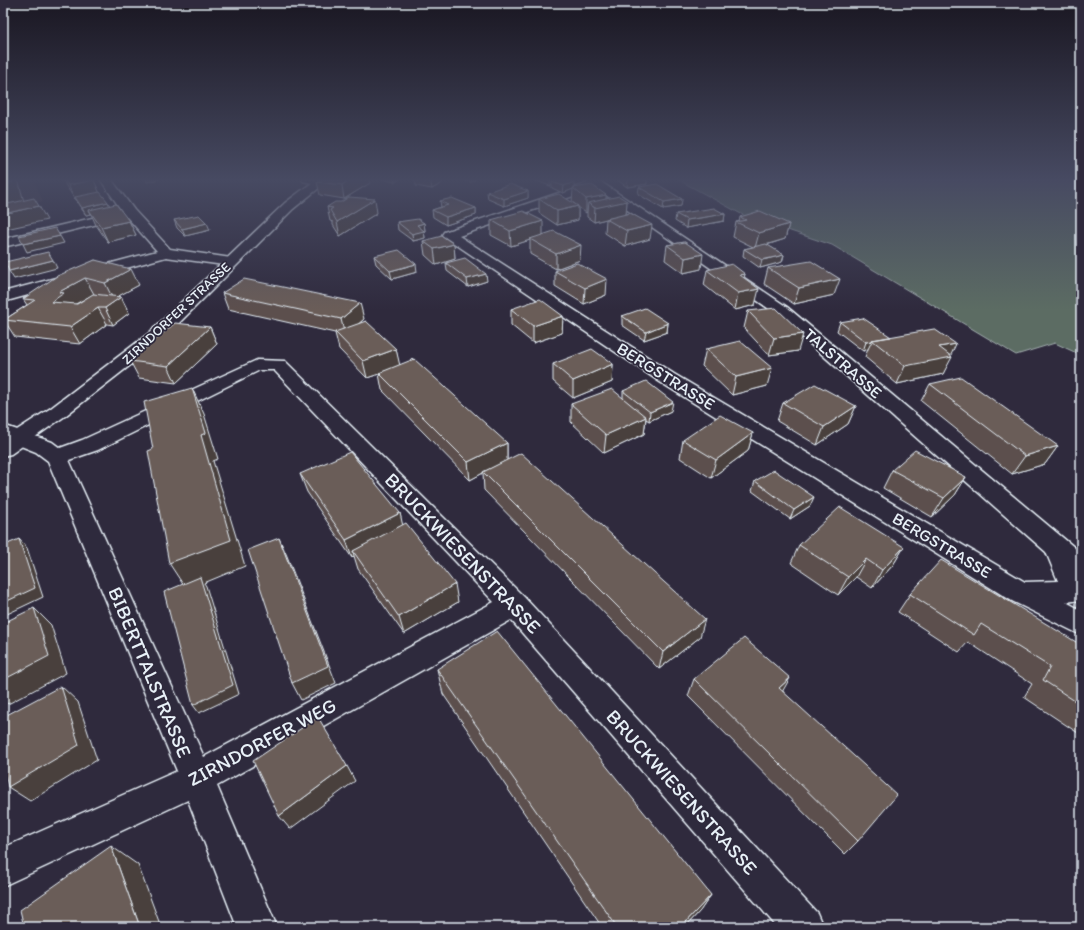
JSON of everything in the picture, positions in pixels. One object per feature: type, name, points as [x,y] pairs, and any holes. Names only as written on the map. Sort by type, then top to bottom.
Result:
[{"type":"street","points":[[3,243],[93,222]]},
{"type":"street","points":[[138,222],[166,253]]},
{"type":"street","name":"ZIRNDORFER STRASSE","points":[[7,441],[58,412],[154,338],[272,222]]},
{"type":"street","name":"BERGSTRASSE","points":[[483,222],[449,235],[667,378],[1021,593],[1081,623]]},
{"type":"street","name":"TALSTRASSE","points":[[656,222],[781,310],[1081,568]]},
{"type":"street","points":[[3,297],[166,253],[231,262]]},
{"type":"street","name":"BRUCKWIESENSTRASSE","points":[[57,457],[90,445],[257,365],[279,365],[514,604],[803,927]]},
{"type":"street","points":[[7,441],[44,447],[57,457]]},
{"type":"street","name":"BIBERTTALSTRASSE","points":[[57,457],[196,778],[257,927]]},
{"type":"street","points":[[1021,593],[1076,590],[1055,546]]},
{"type":"street","name":"ZIRNDORFER WEG","points":[[3,866],[196,778],[514,604]]},
{"type":"green space","points":[[765,222],[1081,222],[1081,355],[1055,343],[1016,355],[832,245]]},
{"type":"building","points":[[98,222],[122,222],[101,227]]},
{"type":"building","points":[[176,222],[207,223],[182,229]]},
{"type":"building","points":[[398,222],[424,223],[417,225],[424,231],[412,234]]},
{"type":"building","points":[[495,222],[538,222],[510,231]]},
{"type":"building","points":[[612,222],[647,222],[652,225],[627,231]]},
{"type":"building","points":[[737,222],[785,222],[789,224],[759,233]]},
{"type":"building","points":[[55,228],[60,236],[23,244],[19,236]]},
{"type":"building","points":[[554,231],[581,245],[556,254],[530,239]]},
{"type":"building","points":[[442,236],[454,244],[434,249],[423,241]]},
{"type":"building","points":[[685,242],[703,254],[685,258],[667,245]]},
{"type":"building","points":[[766,244],[784,255],[762,260],[744,249]]},
{"type":"building","points":[[399,250],[416,264],[390,271],[374,256]]},
{"type":"building","points":[[48,252],[53,260],[9,271],[5,262]]},
{"type":"building","points":[[465,258],[486,274],[467,279],[446,263]]},
{"type":"building","points":[[95,260],[131,269],[105,283],[85,278],[59,292],[64,293],[51,302],[77,304],[93,294],[121,297],[105,308],[98,308],[70,327],[4,320],[35,300],[23,299],[57,276]]},
{"type":"building","points":[[811,261],[840,279],[799,288],[768,268]]},
{"type":"building","points":[[577,263],[607,279],[585,288],[555,271]]},
{"type":"building","points":[[732,264],[745,274],[740,275],[759,289],[738,293],[707,270]]},
{"type":"building","points":[[244,279],[360,303],[341,319],[222,293]]},
{"type":"building","points":[[540,299],[563,316],[533,326],[511,309]]},
{"type":"building","points":[[645,308],[668,323],[646,332],[622,316]]},
{"type":"building","points":[[776,308],[803,334],[774,338],[748,311]]},
{"type":"building","points":[[863,318],[891,337],[866,342],[840,322]]},
{"type":"building","points":[[366,321],[396,349],[363,361],[335,332]]},
{"type":"building","points":[[175,323],[210,327],[168,366],[130,361]]},
{"type":"building","points":[[934,329],[956,344],[939,347],[952,357],[905,366],[872,340]]},
{"type":"building","points":[[740,341],[772,368],[736,377],[706,349]]},
{"type":"building","points":[[592,349],[613,364],[573,381],[553,364]]},
{"type":"building","points":[[414,359],[507,443],[468,462],[379,373]]},
{"type":"building","points":[[961,377],[1058,446],[1025,456],[930,384]]},
{"type":"building","points":[[646,381],[673,402],[650,412],[623,391]]},
{"type":"building","points":[[815,384],[856,406],[824,427],[783,403]]},
{"type":"building","points":[[192,388],[206,433],[201,435],[231,540],[169,563],[148,451],[153,449],[144,402]]},
{"type":"building","points":[[612,389],[646,417],[606,435],[571,404]]},
{"type":"building","points":[[720,415],[753,433],[716,460],[683,440]]},
{"type":"building","points":[[915,450],[966,477],[944,498],[892,470]]},
{"type":"building","points":[[350,452],[400,513],[346,540],[300,474]]},
{"type":"building","points":[[521,453],[705,619],[663,652],[483,472]]},
{"type":"building","points":[[774,470],[814,497],[794,510],[755,481]]},
{"type":"building","points":[[840,507],[904,547],[882,570],[866,559],[848,577],[799,545]]},
{"type":"building","points":[[406,523],[455,584],[399,617],[353,551]]},
{"type":"building","points":[[279,538],[328,666],[292,683],[248,550]]},
{"type":"building","points":[[19,539],[35,588],[3,603],[3,546]]},
{"type":"building","points":[[941,560],[1081,645],[1081,705],[1043,680],[1050,667],[981,624],[974,635],[910,594]]},
{"type":"building","points":[[200,577],[233,685],[193,705],[164,592]]},
{"type":"building","points":[[34,608],[49,656],[3,680],[3,623]]},
{"type":"building","points":[[497,631],[711,895],[681,927],[617,927],[437,669]]},
{"type":"building","points":[[744,638],[790,678],[779,688],[897,795],[858,841],[694,679]]},
{"type":"building","points":[[61,686],[79,745],[8,787],[3,764],[3,717]]},
{"type":"building","points":[[318,717],[347,766],[279,816],[253,761]]},
{"type":"building","points":[[111,846],[140,927],[24,927],[20,910]]}]
